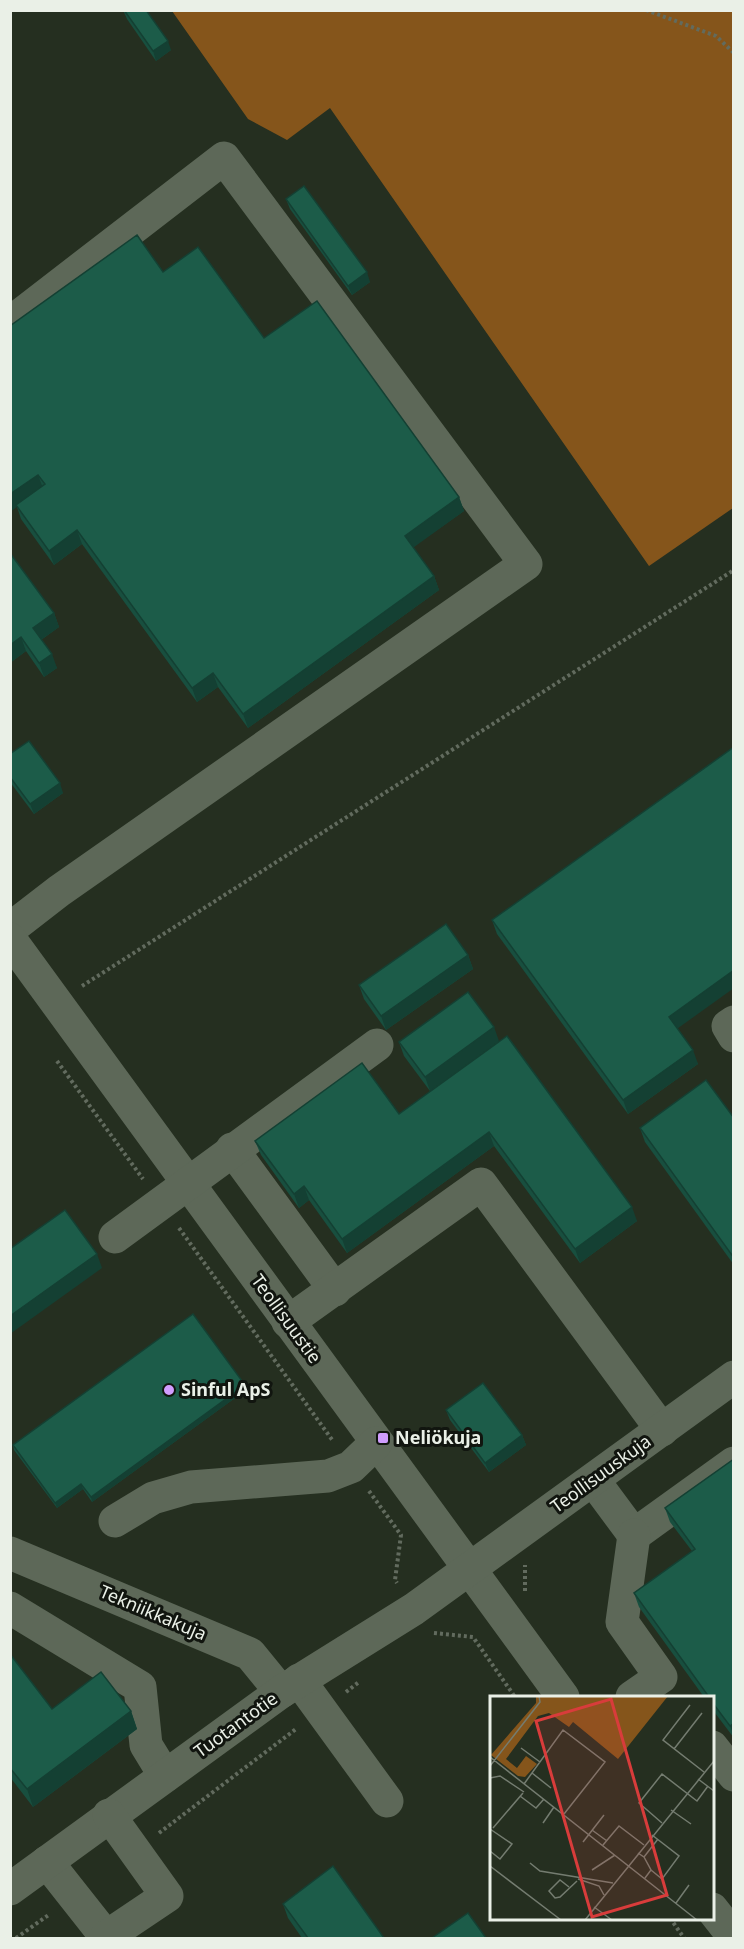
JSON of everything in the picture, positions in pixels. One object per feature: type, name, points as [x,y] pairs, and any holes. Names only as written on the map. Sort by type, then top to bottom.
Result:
[{"type":"street","points":[[10,323],[224,158],[526,564],[59,891],[10,929]]},
{"type":"street","name":"Teollisuustie","points":[[10,939],[561,1696]]},
{"type":"street","points":[[734,1022],[728,1026],[734,1035]]},
{"type":"street","points":[[115,1237],[160,1202],[188,1185],[232,1149],[377,1045]]},
{"type":"street","points":[[232,1149],[335,1290]]},
{"type":"street","points":[[288,1322],[481,1184],[662,1430]]},
{"type":"street","name":"Teollisuuskuja","points":[[467,1569],[594,1481],[734,1377]]},
{"type":"street","points":[[115,1521],[153,1498],[191,1486],[328,1476],[351,1467],[376,1443]]},
{"type":"street","points":[[634,1535],[734,1463]]},
{"type":"street","points":[[594,1481],[634,1535],[622,1622],[668,1687],[636,1696]]},
{"type":"street","name":"Tekniikkakuja","points":[[10,1553],[250,1654],[320,1710],[387,1801]]},
{"type":"street","name":"Tuotantotie","points":[[12,1886],[290,1686],[414,1609],[467,1569]]},
{"type":"street","points":[[10,1608],[140,1687],[146,1745],[165,1776]]},
{"type":"street","points":[[714,1750],[734,1775]]},
{"type":"street","points":[[47,1862],[107,1937],[166,1896],[110,1815]]},
{"type":"path","points":[[646,10],[716,36],[734,53]]},
{"type":"path","points":[[56,1002],[734,570]]},
{"type":"path","points":[[51,1052],[401,1535],[395,1580],[428,1633],[473,1637],[514,1696]]},
{"type":"path","points":[[135,1850],[365,1678]]},
{"type":"path","points":[[16,1938],[75,1896]]},
{"type":"path","points":[[671,1919],[684,1938]]},
{"type":"shaded area","points":[[172,11],[733,11],[733,508],[649,566],[330,108],[287,140],[248,119]]},
{"type":"building","points":[[124,10],[146,10],[168,41],[153,51]]},
{"type":"building","points":[[304,186],[367,272],[348,286],[286,199]]},
{"type":"building","points":[[137,235],[163,272],[198,247],[264,338],[317,301],[459,497],[405,536],[434,576],[243,714],[213,673],[192,688],[77,530],[49,551],[16,505],[45,484],[38,475],[10,494],[10,326]]},
{"type":"building","points":[[10,553],[54,613],[33,628],[52,654],[39,663],[21,637],[10,645]]},
{"type":"building","points":[[29,741],[60,783],[30,804],[10,777],[10,754]]},
{"type":"building","points":[[734,747],[734,970],[669,1017],[693,1050],[623,1100],[492,920]]},
{"type":"building","points":[[446,924],[468,955],[381,1016],[359,985]]},
{"type":"building","points":[[468,992],[494,1027],[425,1077],[399,1042]]},
{"type":"building","points":[[507,1036],[632,1207],[575,1249],[489,1132],[342,1239],[304,1186],[294,1194],[255,1141],[362,1063],[399,1114]]},
{"type":"building","points":[[706,1080],[734,1118],[734,1258],[640,1128]]},
{"type":"building","points":[[65,1210],[97,1254],[10,1316],[10,1249]]},
{"type":"building","points":[[193,1314],[245,1385],[91,1497],[81,1484],[55,1503],[13,1445]]},
{"type":"building","points":[[483,1383],[522,1435],[485,1463],[446,1410]]},
{"type":"building","points":[[734,1459],[734,1723],[730,1726],[714,1705],[714,1696],[708,1696],[634,1593],[695,1549],[665,1508]]},
{"type":"building","points":[[10,1654],[52,1709],[101,1672],[131,1711],[27,1789],[10,1768]]},
{"type":"building","points":[[333,1866],[384,1938],[308,1938],[283,1904]]},
{"type":"building","points":[[468,1913],[486,1938],[432,1938]]},
{"type":"place","name":"Sinful ApS","points":[[169,1390]]},
{"type":"place","name":"Neliökuja","points":[[383,1438]]}]
